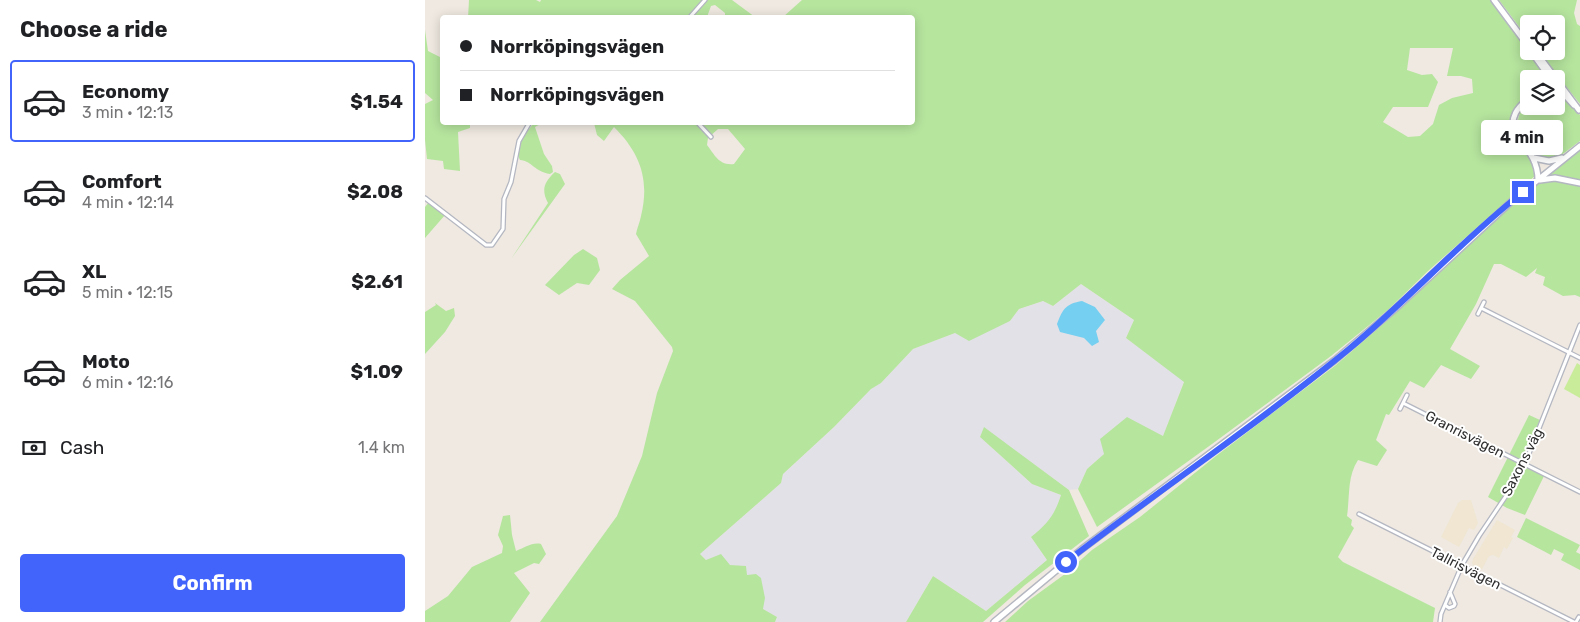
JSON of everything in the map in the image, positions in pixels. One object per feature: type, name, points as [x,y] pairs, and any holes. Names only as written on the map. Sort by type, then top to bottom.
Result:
[{"type":"main road","points":[[1494,0],[1520,34]]},
{"type":"main road","points":[[1565,92],[1580,110]]},
{"type":"main road","points":[[1565,96],[1580,110]]},
{"type":"main road","points":[[1520,106],[1515,111],[1514,132],[1533,157],[1537,170],[1535,182]]},
{"type":"main road","points":[[995,622],[1082,549],[1335,360],[1395,309],[1487,222],[1580,146]]},
{"type":"main road","points":[[1533,157],[1549,162],[1567,156]]},
{"type":"main road","points":[[1535,182],[1550,178],[1580,183]]},
{"type":"street","points":[[692,15],[705,0]]},
{"type":"street","points":[[425,198],[486,245],[493,245],[503,229],[503,199],[511,182],[519,141],[528,125]]},
{"type":"street","points":[[700,125],[711,137]]},
{"type":"street","points":[[1478,314],[1484,302]]},
{"type":"street","points":[[1481,308],[1580,358]]},
{"type":"street","name":"Saxons väg","points":[[1440,622],[1441,614],[1461,565],[1524,464],[1546,414],[1580,325]]},
{"type":"street","points":[[1400,409],[1407,395]]},
{"type":"street","name":"Granrisvägen","points":[[1403,403],[1580,492]]},
{"type":"street","name":"Tallrisvägen","points":[[1359,514],[1575,622],[1579,617]]},
{"type":"street","name":"Saxons väg","points":[[1445,604],[1449,608],[1455,604],[1450,592]]},
{"type":"shaded area","points":[[1081,284],[1134,320],[1126,338],[1184,381],[1163,437],[1104,454],[1087,469],[1078,489],[1069,490],[984,428],[980,437],[1032,484],[1061,495],[1055,513],[1047,524],[1031,537],[1047,560],[986,611],[933,576],[906,622],[775,622],[777,617],[751,600],[730,565],[706,560],[700,554],[781,483],[783,474],[834,427],[871,389],[881,383],[913,349],[955,333],[1010,321],[1019,309],[1043,301],[1053,306]]},
{"type":"shaded area","points":[[1462,500],[1471,500],[1478,523],[1474,530],[1469,528],[1459,547],[1441,537],[1458,503]]},
{"type":"shaded area","points":[[1497,520],[1515,530],[1511,537],[1513,538],[1507,549],[1504,547],[1499,558],[1493,555],[1489,556],[1482,569],[1477,570],[1472,563],[1473,559]]},
{"type":"green space","points":[[469,0],[536,0],[540,2],[541,0],[732,0],[752,15],[725,15],[715,5],[711,6],[708,15],[468,15]]},
{"type":"green space","points":[[802,0],[1490,0],[1520,40],[1520,60],[1535,60],[1542,70],[1520,70],[1520,104],[1511,122],[1511,127],[1536,167],[1536,175],[1428,271],[1389,309],[1331,356],[1097,527],[1078,489],[1087,469],[1104,454],[1100,439],[1127,417],[1163,436],[1184,382],[1126,338],[1134,320],[1081,284],[1053,306],[1043,301],[1019,309],[1010,321],[969,341],[955,333],[913,349],[881,383],[871,389],[834,427],[783,474],[781,483],[700,554],[706,560],[721,554],[730,565],[746,566],[747,575],[756,574],[761,578],[765,598],[763,609],[777,617],[775,622],[540,622],[617,516],[642,456],[657,393],[673,351],[672,347],[635,301],[612,289],[649,256],[636,234],[641,218],[644,190],[641,167],[630,147],[614,127],[604,141],[597,135],[594,125],[915,125],[915,15],[785,15]],"holes":[[[1410,48],[1453,48],[1447,76],[1461,76],[1472,79],[1473,93],[1452,98],[1439,105],[1433,124],[1420,136],[1408,137],[1383,122],[1393,107],[1428,107],[1438,82],[1432,74],[1422,75],[1407,70]],[[718,129],[728,129],[745,149],[734,164],[721,162],[707,145],[708,138]]]},
{"type":"green space","points":[[1499,0],[1577,0],[1574,13],[1577,24],[1580,26],[1580,104],[1565,85],[1565,70],[1553,70],[1545,60],[1565,60],[1565,15],[1520,15],[1520,28]]},
{"type":"green space","points":[[425,30],[428,51],[440,57],[440,125],[470,125],[470,128],[458,132],[460,171],[444,169],[443,161],[427,159],[425,104],[433,100],[425,93]]},
{"type":"green space","points":[[1565,98],[1580,115],[1580,141],[1562,154],[1549,159],[1544,158],[1534,151],[1521,133],[1518,122],[1520,114],[1565,115]]},
{"type":"green space","points":[[532,125],[538,125],[535,127],[544,154],[552,166],[553,172],[550,174],[541,171],[528,162],[520,160],[518,155],[519,145]]},
{"type":"green space","points":[[1580,150],[1580,181],[1546,176]]},
{"type":"green space","points":[[555,172],[560,174],[565,184],[511,259],[548,203],[544,190],[548,179]]},
{"type":"green space","points":[[1555,180],[1580,185],[1580,297],[1575,295],[1563,296],[1543,285],[1545,277],[1535,273],[1537,268],[1526,277],[1501,264],[1494,264],[1476,304],[1450,349],[1480,366],[1471,379],[1441,365],[1424,388],[1410,381],[1389,415],[1386,414],[1376,440],[1387,450],[1377,466],[1358,460],[1352,473],[1347,516],[1352,520],[1351,525],[1354,528],[1338,557],[1343,562],[1435,608],[1433,622],[1005,622],[1028,601],[1065,574],[1092,550],[1140,517],[1216,456],[1336,365],[1406,304],[1521,197],[1541,182]]},
{"type":"green space","points":[[429,202],[445,215],[425,238],[425,207]]},
{"type":"green space","points":[[583,249],[597,258],[600,270],[589,285],[577,283],[559,295],[545,285],[574,255]]},
{"type":"green space","points":[[435,303],[446,311],[454,308],[455,316],[445,332],[425,354],[425,312],[436,305]]},
{"type":"green space","points":[[1577,363],[1580,365],[1580,398],[1564,389]]},
{"type":"green space","points":[[1529,415],[1540,420],[1519,464],[1544,476],[1525,515],[1507,508],[1488,497]]},
{"type":"green space","points":[[984,427],[1069,490],[1089,536],[1025,585],[983,622],[906,622],[933,576],[986,611],[1047,560],[1031,537],[1050,519],[1061,495],[1032,484],[980,437]]},
{"type":"green space","points":[[510,515],[516,551],[531,545],[541,544],[546,554],[539,564],[534,563],[514,573],[530,593],[510,622],[425,622],[425,611],[448,596],[472,567],[502,553],[503,546],[498,535],[503,516]]},
{"type":"green space","points":[[1526,518],[1580,545],[1576,552],[1580,554],[1580,570],[1561,560],[1564,554],[1554,549],[1551,555],[1517,537]]},
{"type":"water","points":[[1082,301],[1095,307],[1105,320],[1096,331],[1099,342],[1092,346],[1084,338],[1060,332],[1057,324],[1061,314],[1069,305]]},
{"type":"route","points":[[1066,562],[1250,425],[1361,339],[1487,222],[1523,192]]}]
